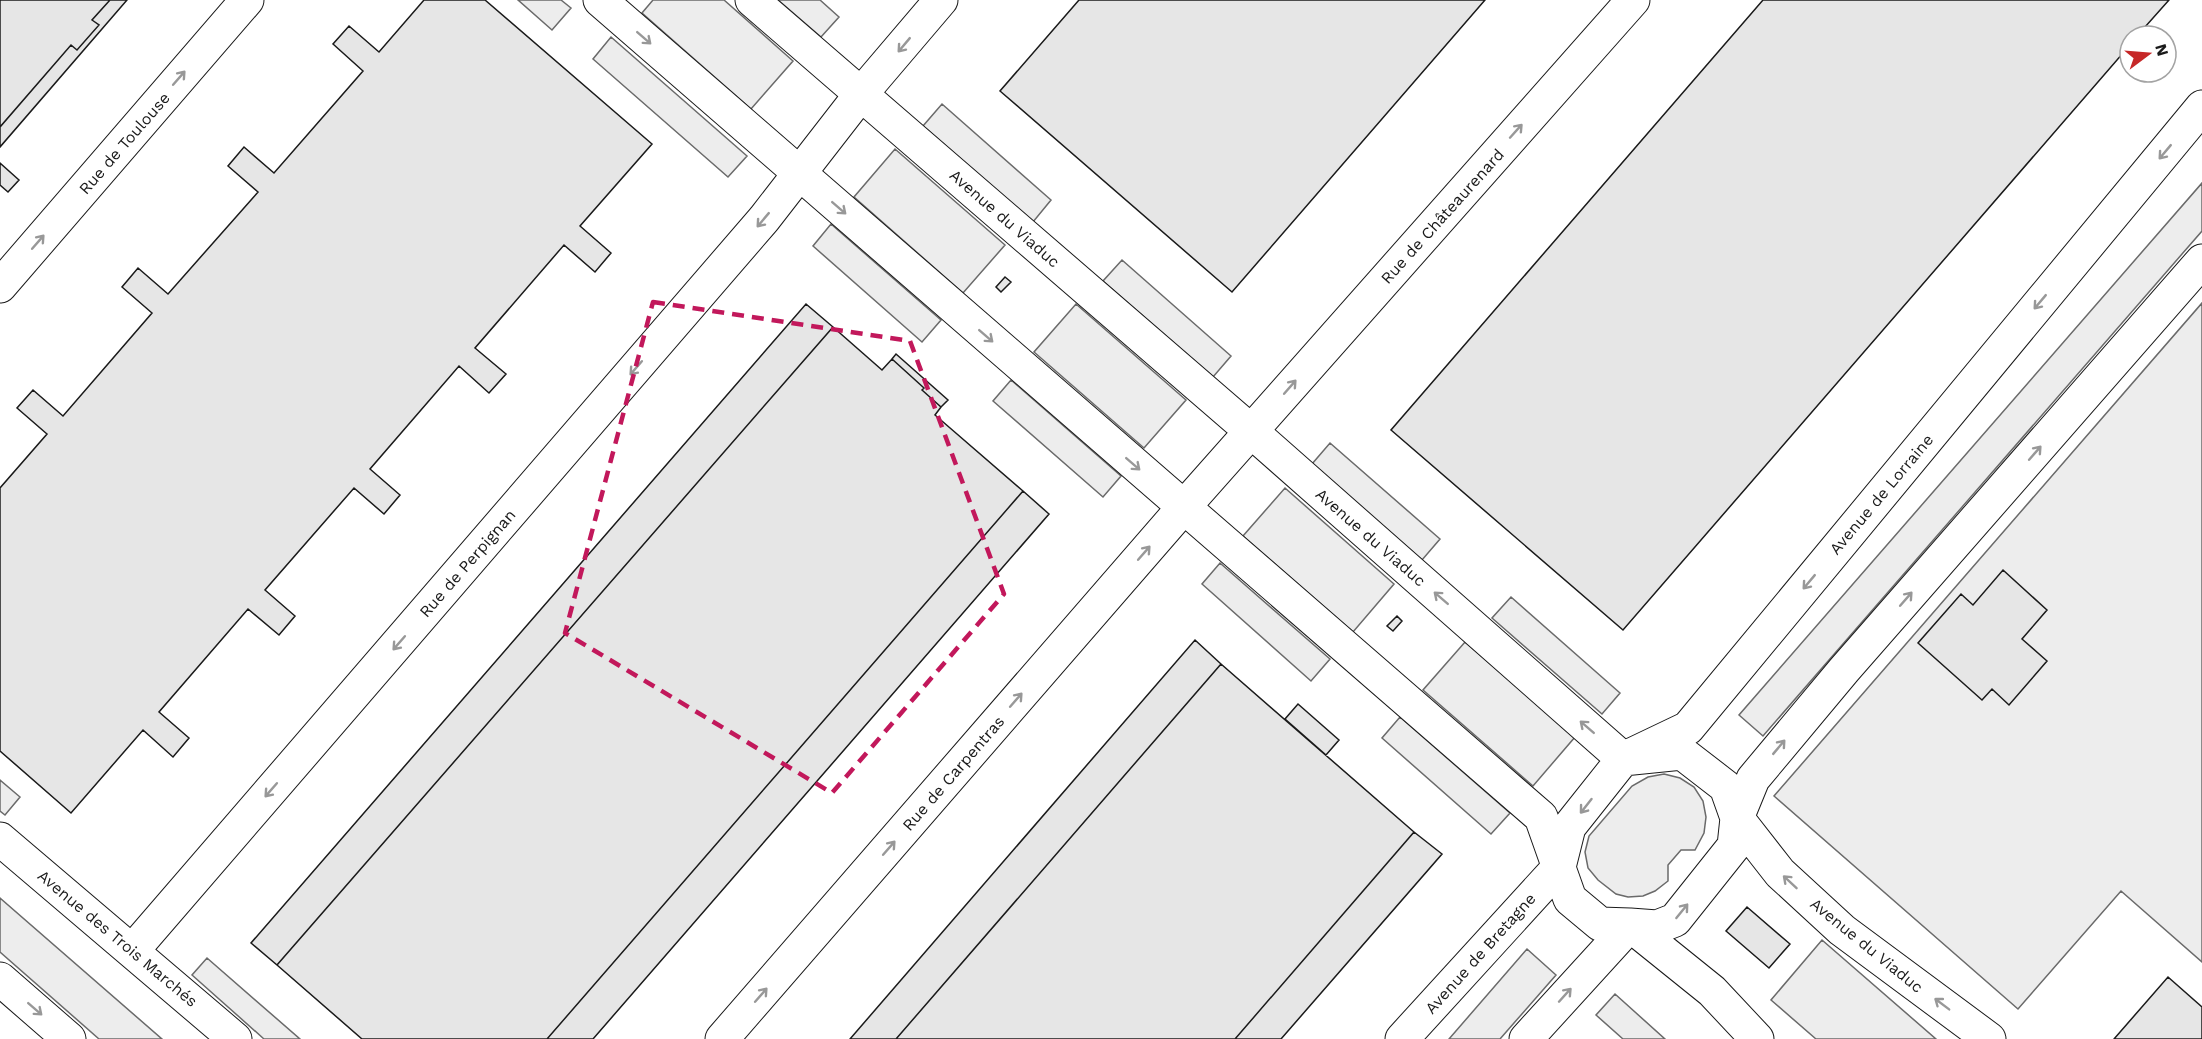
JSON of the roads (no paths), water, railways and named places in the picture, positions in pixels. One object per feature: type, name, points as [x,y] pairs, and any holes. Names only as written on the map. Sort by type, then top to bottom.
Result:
[{"type":"lane","name":"Rue de Toulouse","points":[[0,286],[247,0]]},
{"type":"lane","points":[[600,0],[1541,817],[1570,899],[1600,924],[1657,927],[1675,920],[1734,846],[1737,818],[1753,778],[1844,670],[2202,261]]},
{"type":"lane","name":"Avenue du Viaduc","points":[[752,0],[1252,432],[1623,759],[1682,753],[1726,787],[1737,818],[1780,873],[1842,930],[1989,1039]]},
{"type":"lane","name":"Rue de Perpignan","points":[[133,951],[765,219],[861,94],[941,0]]},
{"type":"lane","name":"Rue de Châteaurenard","points":[[1184,508],[1633,0]]},
{"type":"lane","name":"Avenue de Lorraine","points":[[1559,867],[1569,827],[1623,759],[1688,728],[2202,107]]},
{"type":"lane","name":"Rue de Carpentras","points":[[722,1039],[1184,508]]},
{"type":"lane","name":"Avenue des Trois Marchés","points":[[0,838],[235,1039]]},
{"type":"lane","name":"Avenue de Bretagne","points":[[1402,1039],[1559,867]]},
{"type":"lane","points":[[1526,1039],[1630,925]]},
{"type":"lane","points":[[1630,925],[1712,991],[1757,1039]]},
{"type":"lane","points":[[0,979],[69,1039]]}]
